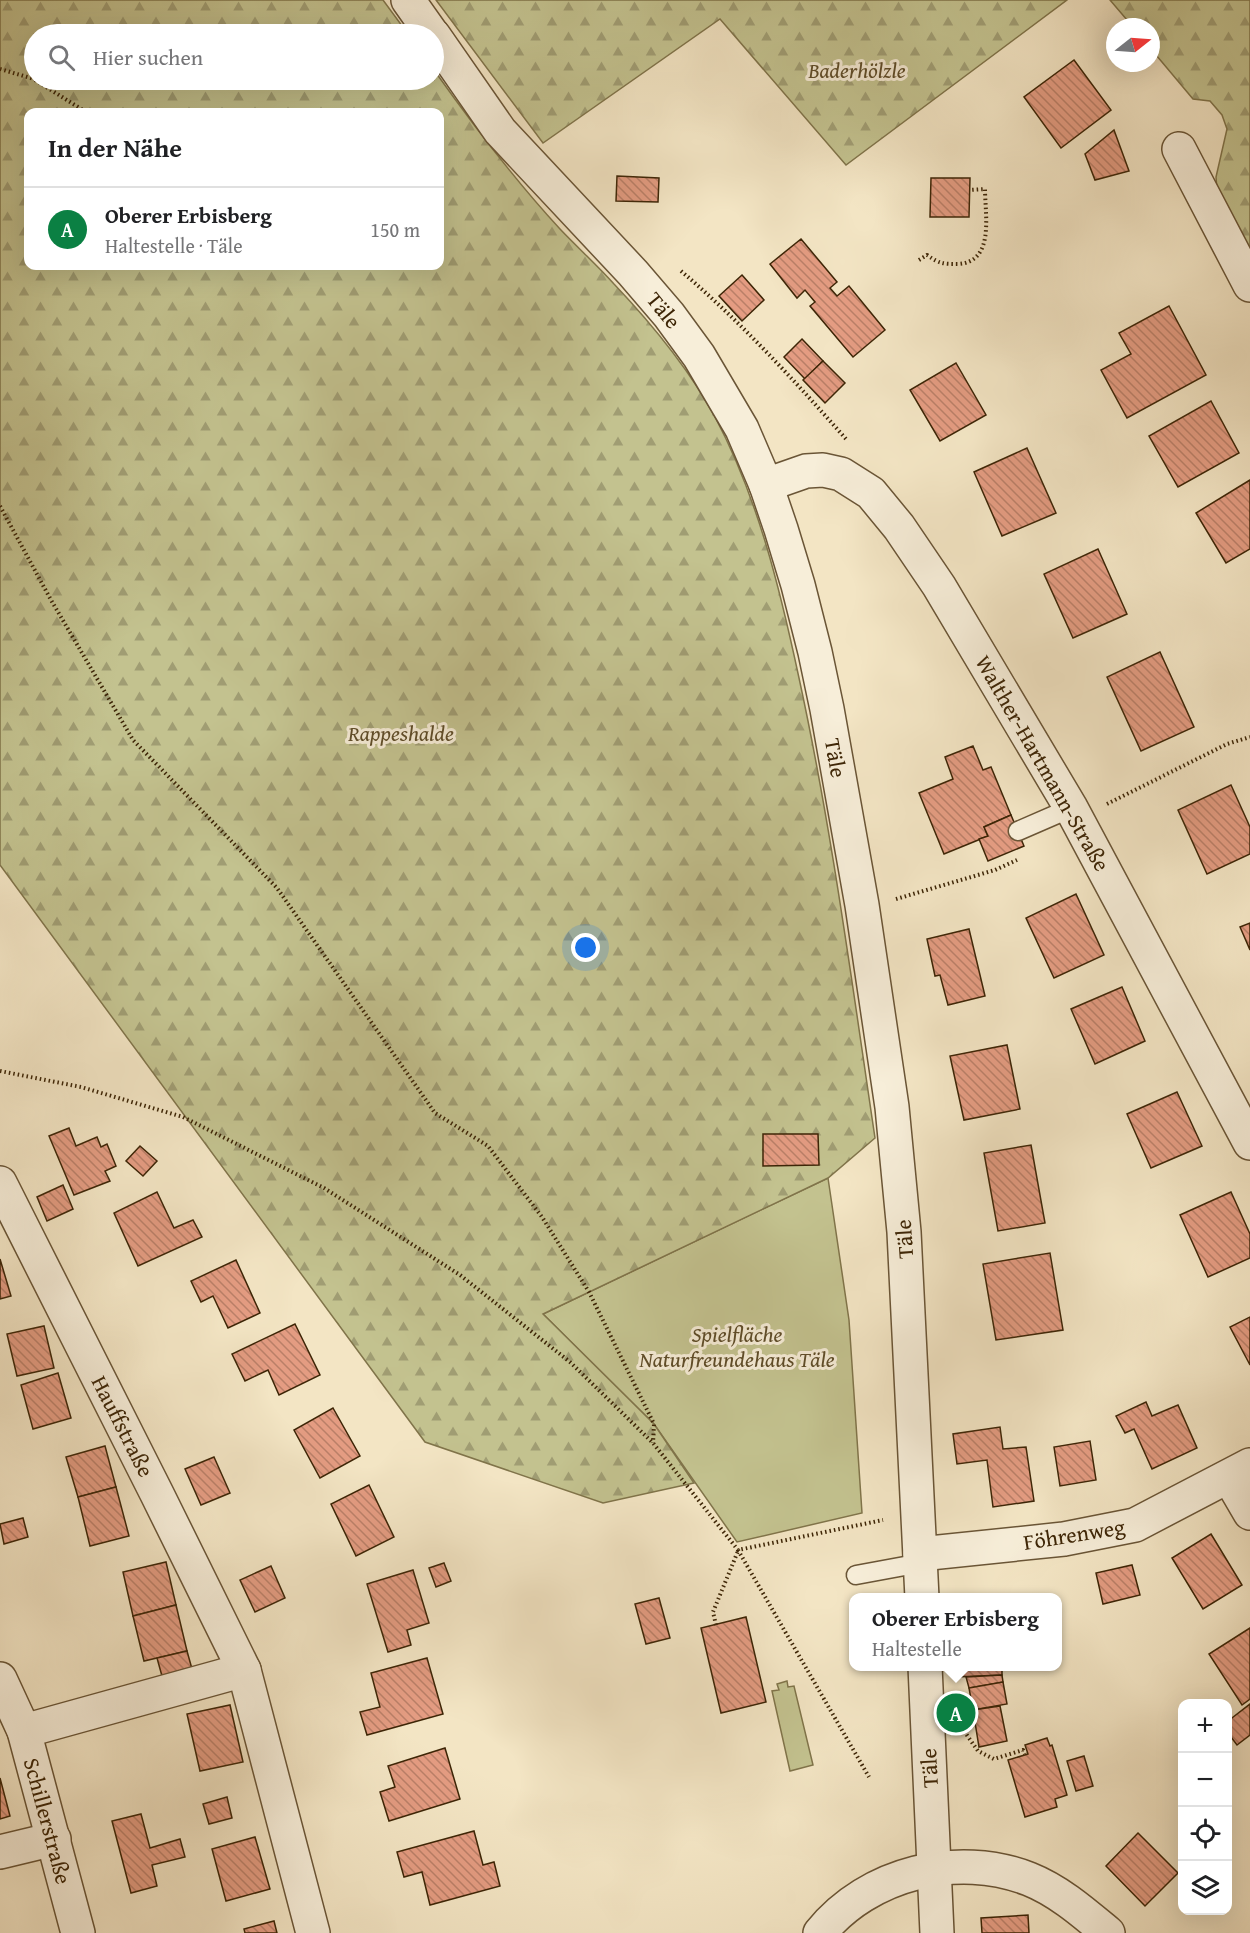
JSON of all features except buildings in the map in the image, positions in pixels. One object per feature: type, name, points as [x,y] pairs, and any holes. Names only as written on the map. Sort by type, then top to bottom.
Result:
[{"type":"street","name":"Täle","points":[[408,0],[425,24]]},
{"type":"street","name":"Täle","points":[[444,51],[500,131],[633,273],[669,315],[699,356],[742,429],[766,485],[798,585],[815,652],[862,905],[892,1107],[902,1209],[922,1593]]},
{"type":"street","points":[[1179,149],[1250,285]]},
{"type":"street","name":"Walther-Hartmann-Straße","points":[[766,485],[806,471],[823,470],[841,474],[871,494],[899,527],[939,586],[1074,814],[1250,1143]]},
{"type":"street","name":"Hauffstraße","points":[[0,1183],[244,1670],[313,1933]]},
{"type":"street","points":[[1239,1471],[1250,1513]]},
{"type":"street","name":"Föhrenweg","points":[[921,1558],[1064,1539],[1135,1525],[1239,1471]]},
{"type":"street","points":[[24,1731],[244,1670]]},
{"type":"street","name":"Täle","points":[[925,1671],[937,1933]]},
{"type":"street","name":"Schillerstraße","points":[[0,1678],[24,1731],[78,1933]]},
{"type":"street","points":[[0,1852],[54,1839]]},
{"type":"street","points":[[820,1933],[866,1892],[888,1881],[934,1869],[979,1868],[1003,1871],[1028,1878],[1047,1887],[1073,1904],[1108,1933]]},
{"type":"lane","points":[[1018,831],[1074,814]]},
{"type":"lane","points":[[856,1575],[921,1558]]},
{"type":"path","points":[[0,69],[24,76]]},
{"type":"path","points":[[52,90],[80,108]]},
{"type":"path","points":[[919,260],[927,255],[939,263],[961,264],[974,260],[981,252],[985,241],[986,189],[970,190]]},
{"type":"path","points":[[676,267],[719,303],[849,442]]},
{"type":"path","points":[[0,506],[132,740],[277,888],[435,1113],[488,1146],[542,1216],[589,1292],[654,1424],[653,1443]]},
{"type":"path","points":[[1074,814],[1227,744],[1250,737]]},
{"type":"path","points":[[862,905],[893,900],[995,870],[1025,857]]},
{"type":"path","points":[[0,1071],[81,1087],[183,1117],[324,1188],[460,1275],[570,1362],[653,1443],[738,1550],[870,1777]]},
{"type":"path","points":[[738,1550],[918,1512]]},
{"type":"path","points":[[716,1625],[713,1612],[738,1550]]},
{"type":"path","points":[[963,1730],[978,1751],[994,1759],[1023,1750],[1025,1754]]},
{"type":"green space","name":"Rappeshalde","points":[[0,0],[383,0],[401,24],[24,24],[24,90],[444,90],[444,84],[526,191],[628,299],[656,331],[694,382],[715,417],[744,479],[766,544],[784,611],[811,735],[850,965],[875,1138],[828,1178],[543,1314],[654,1424],[694,1483],[603,1503],[425,1442],[0,865]]},
{"type":"green space","name":"Baderhölzle","points":[[436,0],[1067,0],[846,165],[720,19],[543,143]]},
{"type":"green space","points":[[1110,0],[1250,0],[1250,267],[1218,203],[1216,177],[1227,129],[1222,115],[1210,101],[1193,99],[1160,60],[1160,18],[1125,18]]},
{"type":"green space","name":"Spielfläche Naturfreundehaus Täle","points":[[828,1178],[849,1320],[862,1513],[737,1542],[654,1424],[543,1314]]},
{"type":"green space","points":[[787,1681],[788,1687],[794,1686],[813,1765],[790,1771],[772,1691],[779,1690],[777,1684]]},
{"type":"place","name":"Oberer Erbisberg","points":[[956,1713]]}]
